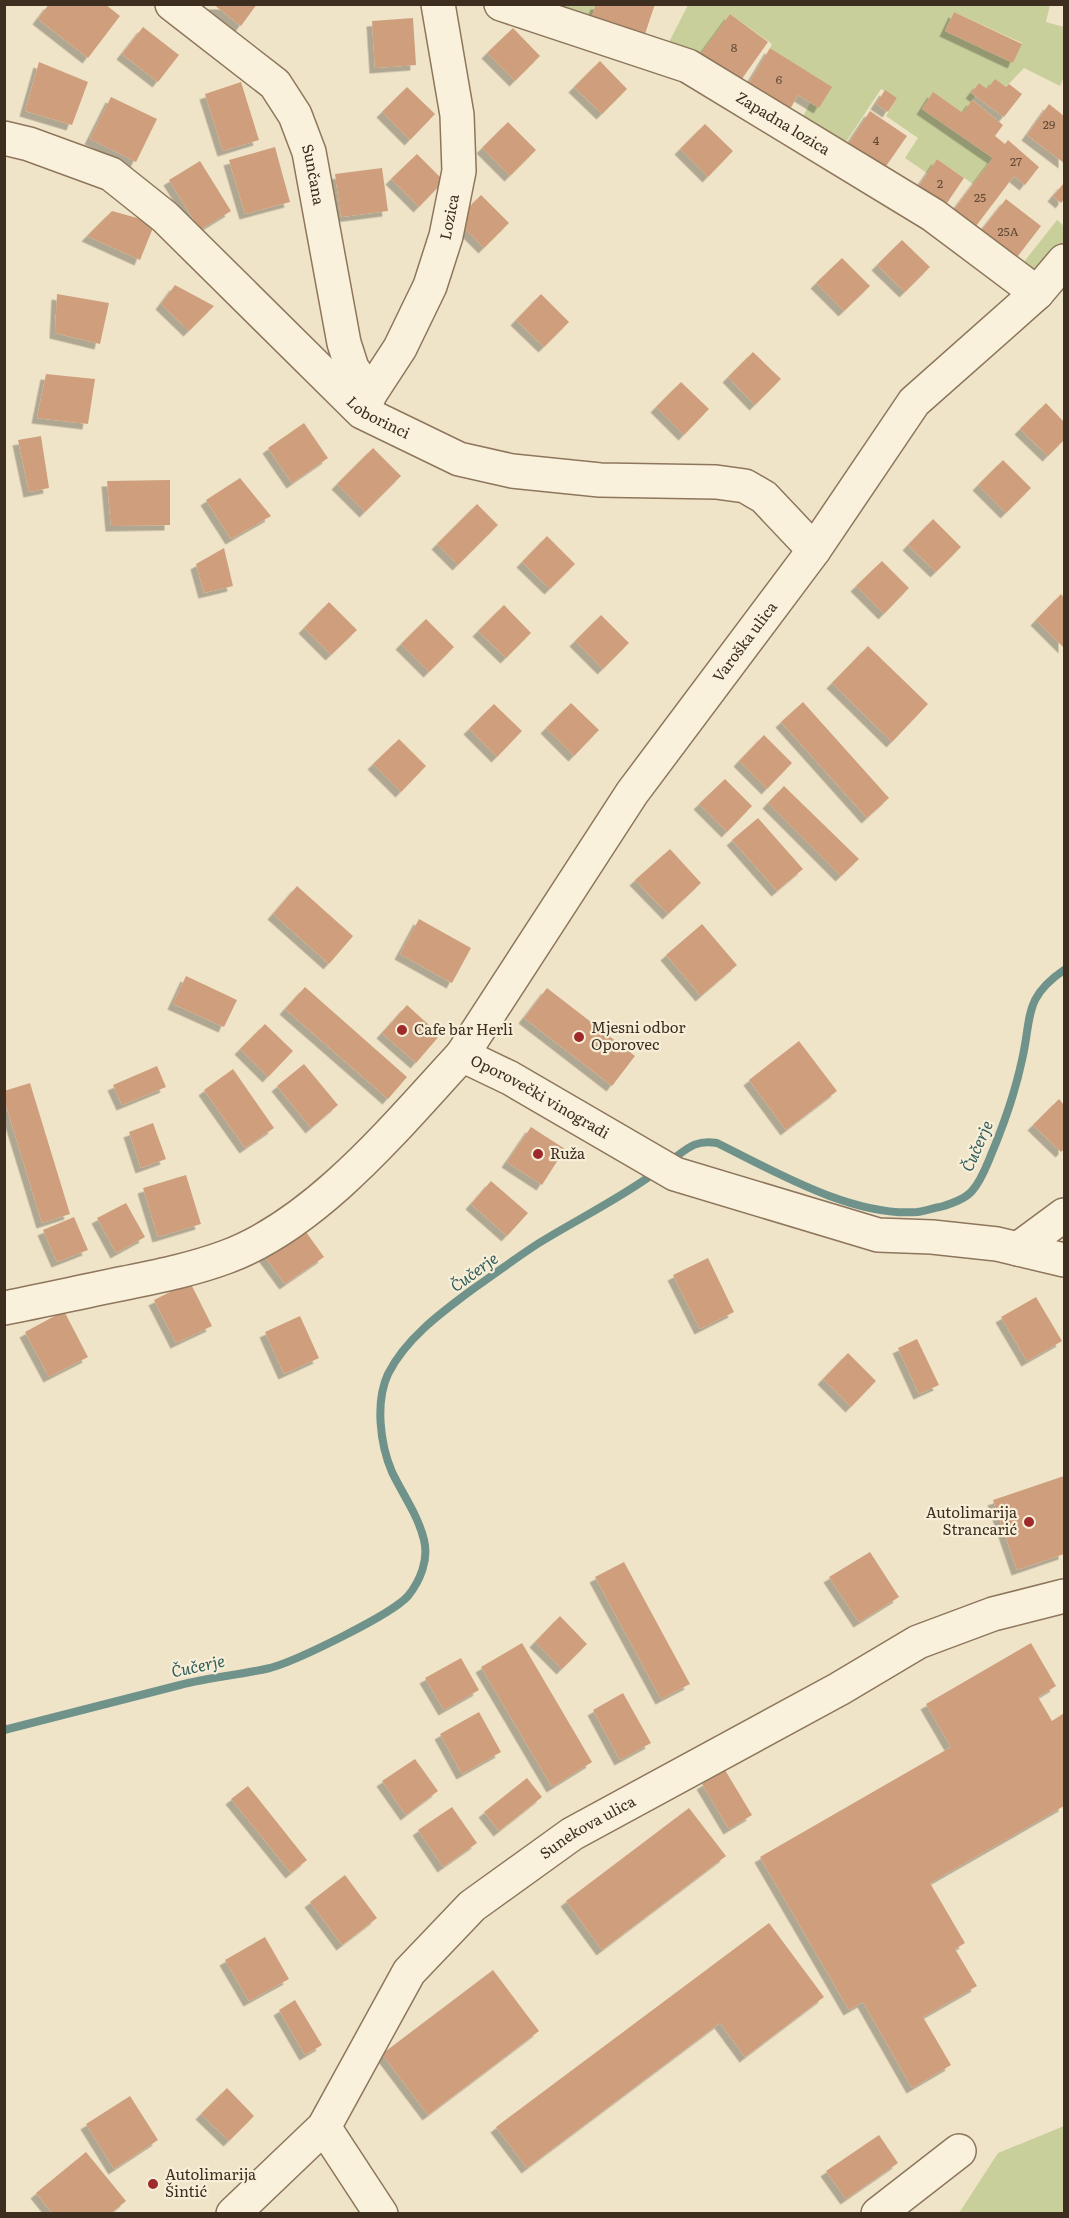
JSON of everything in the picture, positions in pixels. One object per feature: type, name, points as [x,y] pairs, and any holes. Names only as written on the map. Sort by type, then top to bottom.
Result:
[{"type":"street","name":"Sunčana","points":[[172,4],[275,84],[296,116],[309,152],[344,343],[366,403]]},
{"type":"street","name":"Lozica","points":[[366,403],[400,348],[430,286],[446,237],[459,171],[457,115],[438,4]]},
{"type":"street","name":"Zapadna lozica","points":[[501,4],[688,66],[933,215],[1037,293]]},
{"type":"street","name":"Loborinci","points":[[4,138],[29,144],[111,174],[165,217],[366,403],[459,459],[512,471],[600,480],[716,482],[745,486],[764,497],[813,550]]},
{"type":"street","name":"Varoška ulica","points":[[462,1055],[632,793],[813,550],[914,402],[1037,293],[1065,261]]},
{"type":"street","name":"Oporovečki vinogradi","points":[[4,1308],[173,1273],[227,1257],[266,1237],[313,1206],[376,1148],[462,1055],[510,1078],[675,1174],[878,1235],[986,1243],[1065,1260]]},
{"type":"street","points":[[1017,1249],[1065,1215]]},
{"type":"street","name":"Sunekova ulica","points":[[233,2214],[324,2127],[409,1972],[472,1906],[562,1840],[839,1689],[918,1642],[993,1614],[1065,1596]]},
{"type":"street","points":[[324,2127],[381,2214]]},
{"type":"street","points":[[878,2214],[959,2151]]},
{"type":"green space","points":[[551,5],[596,5],[589,24]]},
{"type":"green space","points":[[688,5],[1050,5],[1046,22],[1064,27],[1064,77],[1060,86],[1024,68],[1006,87],[995,80],[987,89],[979,83],[971,93],[975,96],[963,113],[933,93],[922,109],[993,158],[973,184],[937,159],[927,173],[905,158],[918,138],[886,116],[897,98],[881,89],[842,148],[800,122],[810,103],[819,108],[831,87],[770,48],[772,44],[730,14],[700,55],[667,46]],"holes":[[[954,12],[1022,43],[1013,63],[945,31]]]},
{"type":"green space","points":[[1057,220],[1064,226],[1064,244],[1041,272],[1034,275],[1020,267]]},
{"type":"green space","points":[[1064,2126],[1064,2213],[959,2213],[998,2153]]},
{"type":"building","points":[[49,4],[105,4],[120,16],[88,58],[38,19]]},
{"type":"building","points":[[213,4],[257,4],[241,26]]},
{"type":"building","points":[[596,4],[655,4],[644,37],[591,19]]},
{"type":"building","points":[[954,12],[1022,44],[1013,63],[945,31]]},
{"type":"building","points":[[730,14],[768,42],[739,83],[700,55]]},
{"type":"building","points":[[413,18],[416,65],[375,68],[372,21]]},
{"type":"building","points":[[143,27],[179,55],[158,82],[122,54]]},
{"type":"building","points":[[513,28],[540,56],[515,81],[487,53]]},
{"type":"building","points":[[770,48],[832,87],[819,108],[798,95],[789,111],[747,86]]},
{"type":"building","points":[[600,61],[627,89],[602,114],[574,87]]},
{"type":"building","points":[[39,62],[88,82],[72,125],[25,111]]},
{"type":"building","points":[[995,79],[1006,87],[1009,84],[1022,94],[1004,117],[971,93],[979,83],[987,89]]},
{"type":"building","points":[[241,82],[259,140],[223,151],[205,94]]},
{"type":"building","points":[[407,87],[435,114],[410,140],[382,112]]},
{"type":"building","points":[[885,90],[897,98],[888,112],[876,104]]},
{"type":"building","points":[[933,92],[963,113],[972,100],[1003,125],[995,136],[1005,144],[1008,140],[1039,167],[1025,185],[1014,176],[973,230],[952,212],[993,158],[922,109]]},
{"type":"building","points":[[111,97],[157,119],[136,162],[90,139]]},
{"type":"building","points":[[1049,104],[1064,116],[1064,163],[1027,135]]},
{"type":"building","points":[[870,111],[907,136],[882,172],[846,147]]},
{"type":"building","points":[[508,122],[536,150],[510,176],[482,148]]},
{"type":"building","points":[[705,124],[733,151],[708,177],[680,149]]},
{"type":"building","points":[[275,147],[290,202],[245,214],[229,160]]},
{"type":"building","points":[[417,154],[444,181],[419,207],[391,179]]},
{"type":"building","points":[[937,159],[964,178],[943,209],[916,190]]},
{"type":"building","points":[[200,161],[231,211],[200,230],[169,180]]},
{"type":"building","points":[[382,168],[388,211],[341,217],[335,174]]},
{"type":"building","points":[[1064,183],[1064,199],[1061,203],[1053,196]]},
{"type":"building","points":[[481,195],[509,223],[484,248],[456,220]]},
{"type":"building","points":[[1006,199],[1041,226],[1011,265],[976,237]]},
{"type":"building","points":[[112,211],[155,223],[140,260],[87,236]]},
{"type":"building","points":[[902,240],[930,267],[905,292],[877,265]]},
{"type":"building","points":[[842,258],[870,286],[844,311],[816,283]]},
{"type":"building","points":[[175,285],[214,306],[189,331],[161,304]]},
{"type":"building","points":[[57,294],[109,303],[100,344],[55,333]]},
{"type":"building","points":[[541,294],[569,322],[544,347],[516,320]]},
{"type":"building","points":[[753,352],[781,379],[755,405],[728,377]]},
{"type":"building","points":[[46,374],[95,379],[88,424],[37,418]]},
{"type":"building","points":[[681,382],[709,409],[684,435],[656,407]]},
{"type":"building","points":[[1046,403],[1064,422],[1064,440],[1048,456],[1020,429]]},
{"type":"building","points":[[304,423],[328,458],[292,483],[268,448]]},
{"type":"building","points":[[41,436],[49,488],[29,492],[18,440]]},
{"type":"building","points":[[373,448],[401,476],[365,512],[337,484]]},
{"type":"building","points":[[1003,460],[1031,488],[1006,513],[978,485]]},
{"type":"building","points":[[240,478],[271,516],[231,539],[206,500]]},
{"type":"building","points":[[170,480],[170,525],[111,526],[107,481]]},
{"type":"building","points":[[477,504],[498,525],[458,565],[437,544]]},
{"type":"building","points":[[933,519],[961,547],[936,572],[908,545]]},
{"type":"building","points":[[547,536],[575,564],[550,589],[522,562]]},
{"type":"building","points":[[224,548],[233,586],[204,593],[196,564]]},
{"type":"building","points":[[882,561],[909,588],[884,614],[856,586]]},
{"type":"building","points":[[1061,594],[1064,598],[1064,648],[1036,620]]},
{"type":"building","points":[[329,602],[357,630],[331,655],[304,628]]},
{"type":"building","points":[[504,605],[531,633],[506,658],[478,631]]},
{"type":"building","points":[[601,615],[629,643],[603,669],[575,641]]},
{"type":"building","points":[[426,619],[454,647],[429,672],[401,644]]},
{"type":"building","points":[[868,646],[928,704],[892,742],[832,683]]},
{"type":"building","points":[[803,702],[889,798],[867,818],[781,722]]},
{"type":"building","points":[[571,703],[599,730],[574,756],[546,728]]},
{"type":"building","points":[[494,704],[522,731],[497,757],[469,729]]},
{"type":"building","points":[[764,735],[792,763],[767,789],[739,761]]},
{"type":"building","points":[[399,739],[426,766],[401,792],[373,764]]},
{"type":"building","points":[[725,779],[752,806],[727,832],[699,804]]},
{"type":"building","points":[[784,786],[859,859],[841,876],[768,803]]},
{"type":"building","points":[[758,818],[803,869],[777,891],[732,840]]},
{"type":"building","points":[[670,849],[701,883],[668,914],[635,880]]},
{"type":"building","points":[[297,886],[353,936],[329,964],[273,914]]},
{"type":"building","points":[[419,919],[471,948],[452,983],[400,954]]},
{"type":"building","points":[[702,924],[737,965],[701,996],[666,955]]},
{"type":"building","points":[[186,976],[237,1000],[224,1027],[173,1004]]},
{"type":"building","points":[[305,987],[407,1077],[388,1099],[285,1009]]},
{"type":"building","name":"Mjesni odbor Oporovec","points":[[547,988],[635,1056],[612,1086],[524,1018]]},
{"type":"building","points":[[407,1005],[440,1035],[416,1063],[382,1033]]},
{"type":"building","points":[[265,1024],[293,1051],[268,1077],[240,1049]]},
{"type":"building","points":[[799,1041],[837,1091],[786,1130],[749,1080]]},
{"type":"building","points":[[304,1064],[338,1105],[311,1128],[277,1086]]},
{"type":"building","points":[[157,1066],[166,1087],[122,1105],[113,1085]]},
{"type":"building","points":[[233,1069],[274,1128],[245,1148],[204,1090]]},
{"type":"building","points":[[30,1083],[70,1214],[42,1223],[4,1099],[4,1091]]},
{"type":"building","points":[[1059,1099],[1064,1105],[1064,1149],[1061,1152],[1033,1125]]},
{"type":"building","points":[[153,1123],[166,1159],[141,1168],[129,1132]]},
{"type":"building","points":[[531,1127],[565,1149],[542,1185],[507,1162]]},
{"type":"building","points":[[186,1175],[201,1224],[158,1237],[143,1188]]},
{"type":"building","points":[[491,1181],[528,1213],[507,1236],[471,1204]]},
{"type":"building","points":[[126,1203],[145,1237],[116,1253],[97,1218]]},
{"type":"building","points":[[74,1217],[88,1250],[57,1262],[43,1230]]},
{"type":"building","points":[[301,1225],[324,1257],[285,1284],[262,1253]]},
{"type":"building","points":[[708,1258],[734,1312],[700,1329],[673,1275]]},
{"type":"building","points":[[190,1282],[212,1326],[176,1343],[154,1300]]},
{"type":"building","points":[[1036,1297],[1062,1341],[1027,1361],[1001,1317]]},
{"type":"building","points":[[64,1311],[88,1357],[49,1377],[25,1332]]},
{"type":"building","points":[[300,1316],[319,1358],[284,1374],[265,1332]]},
{"type":"building","points":[[917,1339],[939,1385],[919,1394],[898,1348]]},
{"type":"building","points":[[848,1353],[876,1381],[851,1407],[823,1379]]},
{"type":"building","points":[[1064,1476],[1064,1554],[1017,1570],[993,1500]]},
{"type":"building","points":[[870,1552],[899,1597],[859,1622],[829,1577]]},
{"type":"building","points":[[624,1562],[690,1684],[661,1699],[595,1577]]},
{"type":"building","points":[[560,1616],[587,1644],[562,1669],[535,1642]]},
{"type":"building","points":[[522,1643],[592,1762],[552,1787],[481,1667]]},
{"type":"building","points":[[1031,1643],[1056,1686],[1038,1697],[1052,1721],[1064,1713],[1064,1806],[930,1883],[965,1943],[955,1949],[977,1986],[923,2017],[951,2065],[912,2088],[863,2002],[849,2010],[760,1857],[951,1747],[926,1704]]},
{"type":"building","points":[[461,1658],[479,1690],[444,1710],[425,1678]]},
{"type":"building","points":[[623,1693],[651,1743],[620,1760],[593,1710]]},
{"type":"building","points":[[479,1712],[501,1752],[462,1774],[440,1734]]},
{"type":"building","points":[[415,1759],[438,1791],[406,1815],[382,1781]]},
{"type":"building","points":[[725,1770],[752,1815],[729,1829],[702,1784]]},
{"type":"building","points":[[527,1778],[542,1797],[499,1831],[484,1812]]},
{"type":"building","points":[[248,1786],[307,1860],[291,1873],[231,1799]]},
{"type":"building","points":[[452,1807],[477,1843],[443,1867],[418,1830]]},
{"type":"building","points":[[689,1808],[726,1856],[602,1950],[566,1901]]},
{"type":"building","points":[[345,1875],[377,1918],[342,1945],[310,1902]]},
{"type":"building","points":[[769,1923],[824,1997],[745,2057],[720,2023],[527,2168],[496,2127]]},
{"type":"building","points":[[265,1937],[289,1979],[249,2001],[225,1960]]},
{"type":"building","points":[[493,1970],[539,2031],[428,2115],[382,2054]]},
{"type":"building","points":[[295,2000],[322,2045],[305,2055],[279,2010]]},
{"type":"building","points":[[227,2088],[254,2116],[229,2141],[201,2114]]},
{"type":"building","points":[[130,2096],[158,2140],[114,2169],[86,2124]]},
{"type":"building","points":[[879,2135],[898,2163],[846,2199],[826,2171]]},
{"type":"building","points":[[86,2152],[126,2201],[110,2214],[53,2214],[36,2193]]},
{"type":"waterway","name":"Čučerje","points":[[669,1162],[696,1144],[717,1143],[814,1190],[866,1207],[892,1212],[917,1212],[957,1201],[969,1194],[978,1183],[1000,1132],[1016,1084],[1035,999],[1051,980],[1064,970]]},
{"type":"waterway","name":"Čučerje","points":[[4,1730],[191,1682],[283,1664],[383,1614],[408,1596],[422,1570],[425,1548],[418,1522],[392,1472],[384,1449],[380,1410],[381,1397],[388,1374],[415,1337],[449,1307],[539,1243],[656,1172]]},
{"type":"place","name":"Cafe bar Herli","points":[[402,1030]]},
{"type":"place","name":"Mjesni odbor Oporovec","points":[[579,1037]]},
{"type":"place","name":"Ruža","points":[[538,1154]]},
{"type":"place","name":"Autolimarija Strancarić","points":[[1029,1522]]},
{"type":"place","name":"Autolimarija Šintić","points":[[153,2184]]}]
